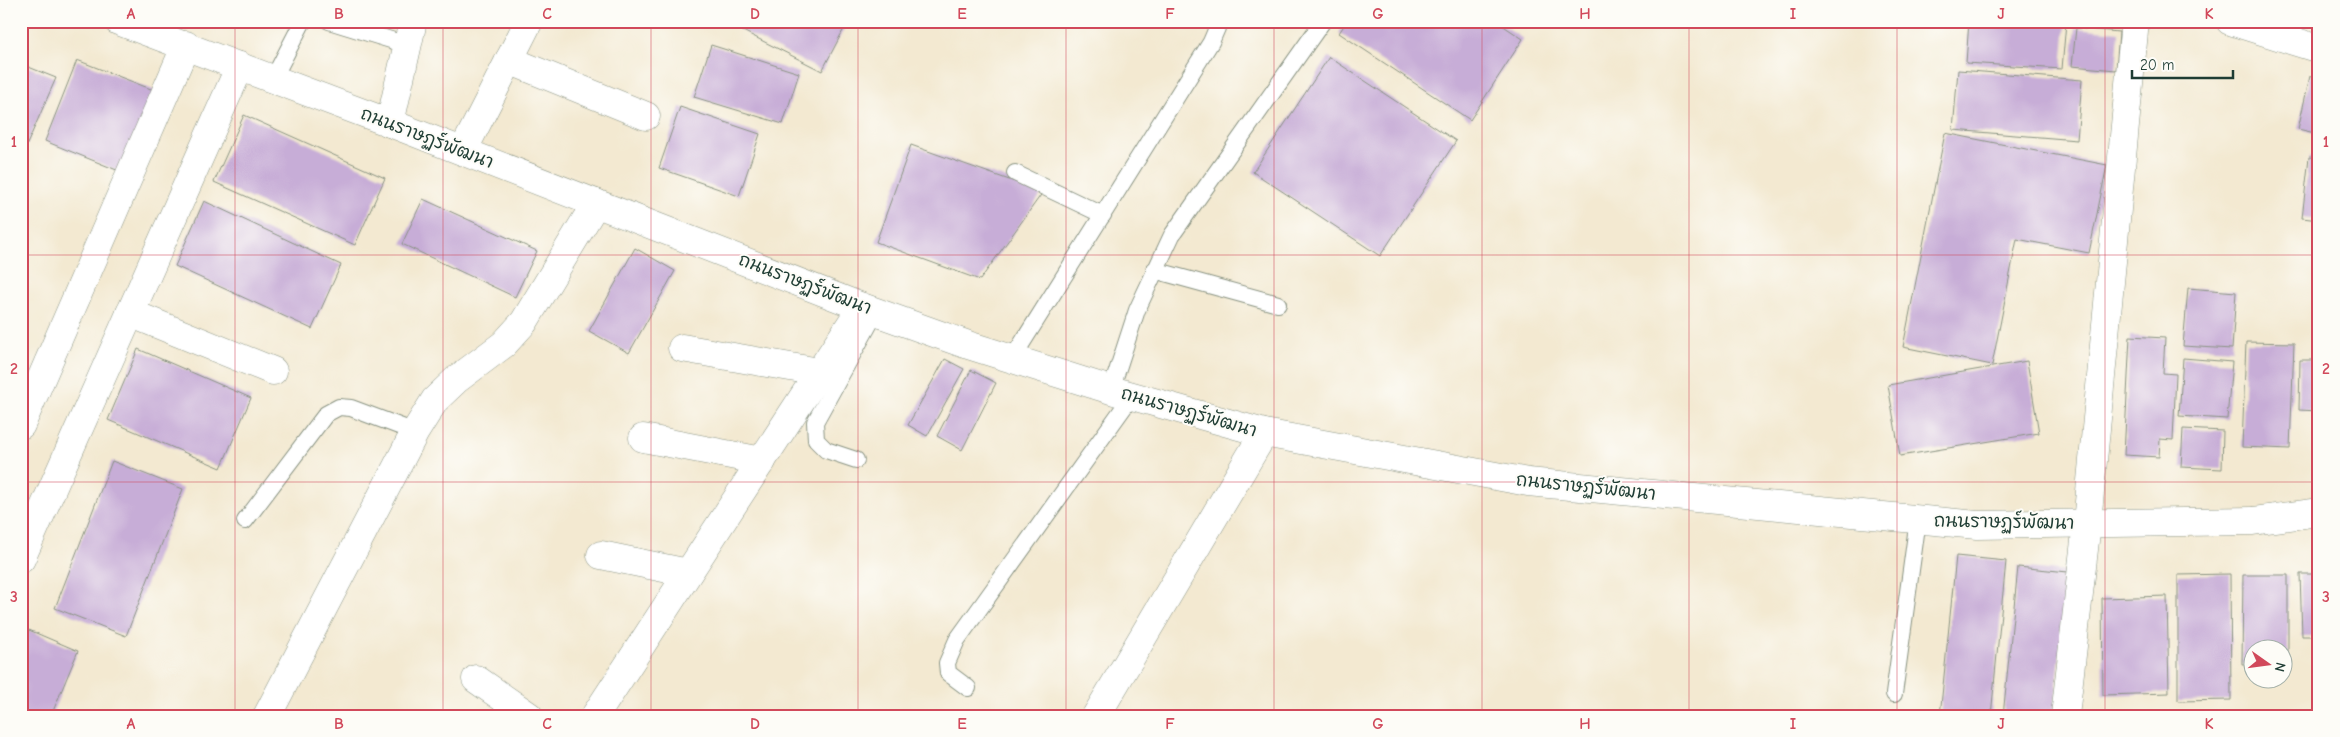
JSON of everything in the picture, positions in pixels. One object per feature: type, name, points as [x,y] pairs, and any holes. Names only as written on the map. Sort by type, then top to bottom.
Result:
[{"type":"street","name":"ถนนราษฏร์พัฒนา","points":[[118,21],[390,123],[869,309],[1012,359],[1121,393],[1264,433],[1528,482],[1977,525],[2252,521],[2319,512]]},
{"type":"street","points":[[463,151],[529,21]]},
{"type":"street","points":[[2065,716],[2087,523],[2135,21]]},
{"type":"street","points":[[2230,21],[2319,49]]},
{"type":"street","points":[[390,123],[410,33]]},
{"type":"street","points":[[21,425],[186,45]]},
{"type":"street","points":[[509,60],[646,116]]},
{"type":"street","points":[[21,559],[240,66]]},
{"type":"street","points":[[268,716],[415,432],[435,400],[456,380],[504,344],[524,322],[596,203]]},
{"type":"street","points":[[596,716],[819,372],[869,309]]},
{"type":"street","points":[[130,313],[273,371]]},
{"type":"street","points":[[682,348],[819,372]]},
{"type":"street","points":[[1096,716],[1264,433]]},
{"type":"street","points":[[643,438],[762,461]]},
{"type":"street","points":[[601,556],[688,573]]},
{"type":"street","points":[[476,679],[529,716]]},
{"type":"lane","points":[[273,79],[303,21]]},
{"type":"lane","points":[[329,21],[410,33]]},
{"type":"lane","points":[[1012,359],[1211,42],[1220,21]]},
{"type":"lane","points":[[968,688],[948,673],[947,663],[957,640],[1121,393],[1137,310],[1154,270],[1172,235],[1190,206],[1323,21]]},
{"type":"lane","points":[[1015,173],[1103,215]]},
{"type":"lane","points":[[1154,270],[1278,304]]},
{"type":"lane","points":[[856,460],[826,450],[816,440],[815,422],[869,309]]},
{"type":"lane","points":[[245,520],[326,414],[339,407],[351,408],[415,432]]},
{"type":"lane","points":[[1894,694],[1918,519]]},
{"type":"building","points":[[743,21],[848,21],[822,71],[739,29]]},
{"type":"building","points":[[1347,21],[1496,21],[1523,39],[1470,120],[1339,33]]},
{"type":"building","points":[[1969,21],[2066,22],[2062,69],[1966,63]]},
{"type":"building","points":[[2076,28],[2119,32],[2116,70],[2072,66]]},
{"type":"building","points":[[711,45],[799,73],[783,124],[694,97]]},
{"type":"building","points":[[1329,57],[1456,141],[1380,256],[1253,172]]},
{"type":"building","points":[[77,60],[161,93],[129,175],[45,141]]},
{"type":"building","points":[[21,64],[56,78],[21,158]]},
{"type":"building","points":[[1958,70],[2082,80],[2077,140],[1953,130]]},
{"type":"building","points":[[2310,76],[2319,78],[2319,134],[2298,129]]},
{"type":"building","points":[[680,107],[760,134],[739,196],[659,168]]},
{"type":"building","points":[[244,115],[385,178],[355,245],[214,182]]},
{"type":"building","points":[[1945,133],[2107,165],[2089,253],[2017,239],[1992,365],[1903,347]]},
{"type":"building","points":[[911,145],[1043,192],[980,280],[876,242]]},
{"type":"building","points":[[2309,157],[2319,158],[2319,220],[2302,218]]},
{"type":"building","points":[[423,199],[537,251],[515,297],[402,244]]},
{"type":"building","points":[[204,201],[341,265],[312,329],[175,266]]},
{"type":"building","points":[[635,248],[675,271],[629,353],[589,331]]},
{"type":"building","points":[[2188,288],[2236,292],[2232,349],[2183,346]]},
{"type":"building","points":[[2130,336],[2165,338],[2163,373],[2176,374],[2173,440],[2160,439],[2159,457],[2124,455]]},
{"type":"building","points":[[2246,342],[2294,343],[2290,449],[2242,447]]},
{"type":"building","points":[[138,349],[251,398],[221,468],[108,420]]},
{"type":"building","points":[[2183,358],[2232,362],[2227,419],[2179,416]]},
{"type":"building","points":[[945,359],[964,369],[927,436],[908,425]]},
{"type":"building","points":[[2300,360],[2319,360],[2319,411],[2299,410]]},
{"type":"building","points":[[2027,361],[2039,433],[1900,456],[1888,385]]},
{"type":"building","points":[[971,370],[996,383],[962,450],[937,436]]},
{"type":"building","points":[[2183,429],[2223,431],[2222,469],[2181,467]]},
{"type":"building","points":[[112,461],[183,489],[126,636],[55,608]]},
{"type":"building","points":[[1956,556],[2006,561],[1991,716],[1940,716]]},
{"type":"building","points":[[2018,567],[2068,572],[2054,716],[2003,716]]},
{"type":"building","points":[[2230,574],[2231,700],[2178,701],[2178,575]]},
{"type":"building","points":[[2300,574],[2319,574],[2319,636],[2302,636]]},
{"type":"building","points":[[2243,575],[2288,575],[2288,640],[2242,640]]},
{"type":"building","points":[[2167,596],[2169,693],[2103,695],[2102,598]]},
{"type":"building","points":[[29,630],[78,651],[51,716],[21,716],[21,649]]}]
